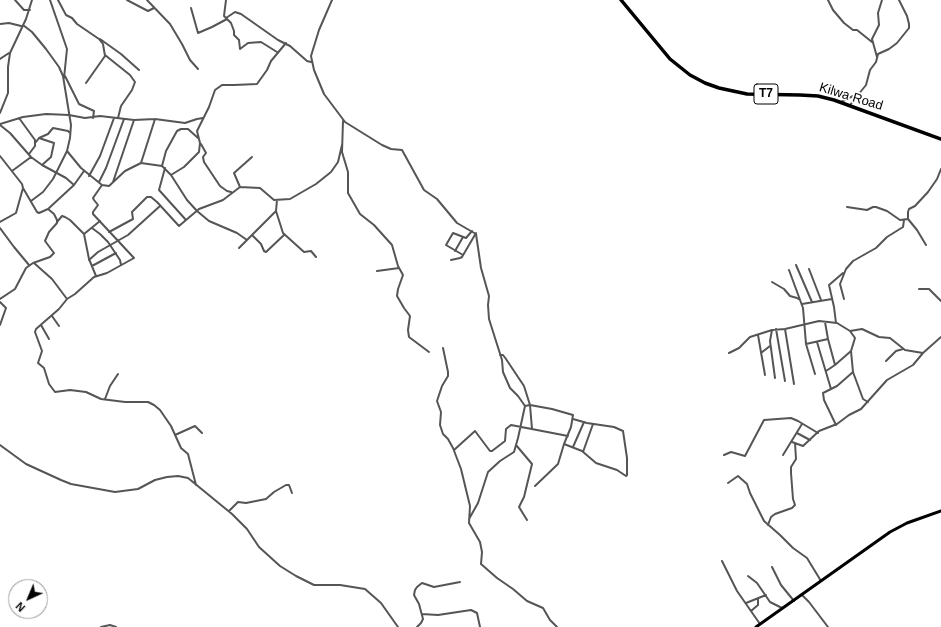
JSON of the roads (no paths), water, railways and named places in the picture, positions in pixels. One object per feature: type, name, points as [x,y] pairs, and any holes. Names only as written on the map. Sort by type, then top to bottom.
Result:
[{"type":"highway","name":"Kilwa Road","points":[[621,0],[670,59],[690,75],[705,83],[742,94],[818,96],[842,102],[941,138]]},
{"type":"main road","points":[[759,626],[821,581],[900,527],[941,511]]},
{"type":"street","points":[[15,0],[24,10],[30,10]]},
{"type":"street","points":[[0,113],[8,93],[8,67],[10,53],[30,10],[32,0]]},
{"type":"street","points":[[50,0],[67,47],[64,81]]},
{"type":"street","points":[[58,0],[66,14],[77,24],[106,42],[139,70]]},
{"type":"street","points":[[127,0],[148,11],[154,8]]},
{"type":"street","points":[[147,0],[170,24],[190,60],[198,69]]},
{"type":"street","points":[[226,0],[224,12],[226,18],[231,23],[234,35],[239,40],[240,49],[248,42],[261,42],[277,52]]},
{"type":"street","points":[[332,0],[314,43],[311,62],[324,94],[343,121],[391,149],[402,149],[424,190],[436,199],[457,223],[476,233],[481,268],[489,296],[489,318],[500,355],[503,372],[509,386],[519,396],[525,406],[521,428],[513,453],[488,471],[478,504],[469,519]]},
{"type":"street","points":[[828,0],[834,12],[844,23],[853,30],[857,30],[872,42]]},
{"type":"street","points":[[877,58],[872,38],[879,25],[878,12],[882,0]]},
{"type":"street","points":[[850,105],[866,85],[870,70],[879,53],[889,49],[899,41],[908,28],[909,24],[907,16],[899,0]]},
{"type":"street","points":[[191,8],[198,33],[212,27],[235,12],[241,14],[279,41],[286,43],[307,61],[311,62]]},
{"type":"street","points":[[0,24],[9,22],[22,26],[32,32],[61,71],[64,81],[71,125],[67,151],[56,174],[43,192],[31,202]]},
{"type":"street","points":[[99,39],[103,44],[105,55],[130,75],[136,82],[121,106],[118,118]]},
{"type":"street","points":[[232,192],[220,186],[204,162],[203,157],[206,152],[200,143],[197,131],[216,90],[223,84],[234,86],[256,84],[267,70],[270,62],[276,56],[277,52],[286,43]]},
{"type":"street","points":[[0,59],[10,53]]},
{"type":"street","points":[[86,83],[105,55]]},
{"type":"street","points":[[65,76],[79,104],[94,111],[93,118]]},
{"type":"street","points":[[842,102],[858,94]]},
{"type":"street","points":[[0,124],[19,118],[46,114],[69,115],[85,118],[100,116],[134,120],[155,119],[186,123],[204,118]]},
{"type":"street","points":[[19,118],[36,142]]},
{"type":"street","points":[[89,176],[100,156],[114,118]]},
{"type":"street","points":[[99,182],[106,168],[124,119]]},
{"type":"street","points":[[141,163],[155,119]]},
{"type":"street","points":[[112,183],[134,120]]},
{"type":"street","points":[[343,121],[342,155],[348,172],[348,194],[360,214],[374,225],[391,243],[403,276],[398,288],[397,296],[402,306],[410,316],[408,330],[409,337],[429,352]]},
{"type":"street","points":[[0,124],[10,132],[31,157],[56,174],[66,178],[74,185]]},
{"type":"street","points":[[29,154],[39,138],[48,134],[53,128],[68,131],[70,133]]},
{"type":"street","points":[[186,220],[159,190],[166,151],[177,131],[181,129],[188,129],[199,139]]},
{"type":"street","points":[[39,138],[54,143],[51,157],[42,165]]},
{"type":"street","points":[[171,176],[184,167],[196,155],[199,150],[200,143]]},
{"type":"street","points":[[109,232],[133,219],[132,212],[147,197],[151,198],[160,206],[179,226],[196,211],[223,200],[240,187],[260,188],[271,198],[277,200],[293,198],[327,176],[337,164],[342,145]]},
{"type":"street","points":[[67,151],[89,176],[102,185],[107,186],[125,171],[141,163],[163,167],[196,211],[209,221],[237,233],[247,240]]},
{"type":"street","points":[[0,156],[22,184],[38,213],[48,209],[74,185],[84,171]]},
{"type":"street","points":[[12,171],[31,157]]},
{"type":"street","points":[[240,187],[234,172],[252,157]]},
{"type":"street","points":[[926,245],[908,219],[909,209],[914,207],[924,196],[937,179],[941,169]]},
{"type":"street","points":[[102,185],[93,198],[98,205],[93,214],[105,225],[109,232],[134,258],[107,273],[96,276],[67,299],[52,316],[35,330],[42,351],[38,363],[44,368],[48,381],[53,390],[58,392],[70,390],[86,392],[98,398],[125,402],[151,403],[163,414],[181,448],[188,454],[196,485]]},
{"type":"street","points":[[0,222],[15,214],[24,188]]},
{"type":"street","points":[[277,200],[276,211],[284,235],[304,252],[311,251],[316,257]]},
{"type":"street","points":[[89,260],[98,252],[132,232],[160,206]]},
{"type":"street","points":[[847,207],[867,210],[876,207],[886,211],[898,219],[908,219]]},
{"type":"street","points":[[48,209],[54,214],[57,222]]},
{"type":"street","points":[[239,248],[276,211]]},
{"type":"street","points":[[0,299],[15,289],[23,271],[29,265],[53,255],[53,252],[45,241],[49,232],[62,216],[65,216],[70,220],[84,234],[89,260],[96,276]]},
{"type":"street","points":[[836,323],[829,285],[844,272],[853,261],[876,248],[884,239],[903,227],[904,220]]},
{"type":"street","points":[[84,234],[100,221]]},
{"type":"street","points":[[0,228],[29,265]]},
{"type":"street","points":[[92,228],[110,245],[120,260],[121,265]]},
{"type":"street","points":[[463,255],[447,246],[448,242],[453,234],[466,238],[472,230]]},
{"type":"street","points":[[451,260],[460,258],[463,255],[476,233]]},
{"type":"street","points":[[252,235],[261,244],[263,250],[266,252],[284,235]]},
{"type":"street","points":[[455,251],[463,237]]},
{"type":"street","points":[[92,267],[116,253]]},
{"type":"street","points":[[34,263],[52,279],[67,299]]},
{"type":"street","points":[[796,265],[812,302]]},
{"type":"street","points":[[377,270],[399,268]]},
{"type":"street","points":[[808,269],[821,300]]},
{"type":"street","points":[[789,270],[801,300],[806,344],[815,374]]},
{"type":"street","points":[[844,272],[840,284],[844,299]]},
{"type":"street","points":[[772,282],[784,289],[790,296],[801,300]]},
{"type":"street","points":[[919,289],[928,288],[941,301]]},
{"type":"street","points":[[802,304],[832,299]]},
{"type":"street","points":[[0,302],[6,308],[0,325]]},
{"type":"street","points":[[52,316],[59,326]]},
{"type":"street","points":[[825,322],[835,365]]},
{"type":"street","points":[[730,354],[739,348],[748,338],[772,330],[804,324],[825,322],[836,323],[850,331],[855,339],[851,351],[853,372],[863,399],[868,402]]},
{"type":"street","points":[[41,325],[49,339]]},
{"type":"street","points":[[785,328],[794,384]]},
{"type":"street","points":[[776,329],[785,381]]},
{"type":"street","points":[[850,331],[862,329],[878,337],[890,338],[903,349]]},
{"type":"street","points":[[772,330],[770,346],[774,378]]},
{"type":"street","points":[[758,335],[765,375]]},
{"type":"street","points":[[792,442],[803,446],[818,432],[836,425],[852,413],[861,409],[887,380],[910,367],[941,337]]},
{"type":"street","points":[[806,344],[828,339]]},
{"type":"street","points":[[817,342],[831,389]]},
{"type":"street","points":[[761,353],[770,346]]},
{"type":"street","points":[[443,348],[448,375],[439,392],[437,401],[441,412],[441,430],[448,439],[461,469],[469,501],[470,527],[480,542],[482,566],[527,601],[543,608],[556,627]]},
{"type":"street","points":[[886,361],[896,351],[903,349],[923,353]]},
{"type":"street","points":[[826,371],[851,351]]},
{"type":"street","points":[[500,355],[503,355],[521,380],[530,405],[532,429]]},
{"type":"street","points":[[836,425],[823,396],[824,392],[831,389],[853,372]]},
{"type":"street","points":[[105,399],[110,386],[118,374]]},
{"type":"street","points":[[525,406],[530,405],[572,414],[573,419],[558,464],[535,486]]},
{"type":"street","points":[[724,455],[731,452],[745,456],[764,421],[791,418],[818,432]]},
{"type":"street","points":[[564,444],[583,452],[596,463],[617,470],[626,476],[628,464],[624,432],[614,427],[573,419]]},
{"type":"street","points":[[573,447],[584,422]]},
{"type":"street","points":[[583,452],[593,424]]},
{"type":"street","points":[[783,455],[802,424]]},
{"type":"street","points":[[454,451],[475,431],[479,434],[492,452],[505,441],[506,430],[508,426],[512,425],[521,428],[568,436]]},
{"type":"street","points":[[175,435],[195,426],[202,433]]},
{"type":"street","points":[[797,433],[810,440]]},
{"type":"street","points":[[768,525],[775,514],[792,508],[795,505],[793,500],[791,467],[796,458],[795,444]]},
{"type":"street","points":[[0,445],[30,466],[71,484],[120,492],[138,489],[155,480],[178,476],[188,478],[244,525],[263,551],[288,572],[317,586],[340,585],[365,589],[381,603],[398,627]]},
{"type":"street","points":[[516,446],[532,464],[520,507],[527,520]]},
{"type":"street","points":[[728,483],[738,476],[747,484],[762,518],[793,548],[806,557],[821,581]]},
{"type":"street","points":[[229,511],[238,502],[251,502],[266,499],[284,486],[289,485],[292,493]]},
{"type":"street","points":[[722,562],[737,591],[746,603],[759,626]]},
{"type":"street","points":[[772,567],[781,585],[794,601]]},
{"type":"street","points":[[748,576],[755,580],[770,602],[783,608]]},
{"type":"street","points":[[417,627],[422,621],[422,614],[414,592],[421,584],[439,587],[460,582]]},
{"type":"street","points":[[746,603],[766,595]]},
{"type":"street","points":[[802,595],[810,602],[828,627]]},
{"type":"street","points":[[751,611],[758,605],[758,599]]},
{"type":"street","points":[[422,614],[438,615],[471,610],[477,613],[480,627]]},
{"type":"street","points":[[101,627],[110,625],[116,627]]}]
